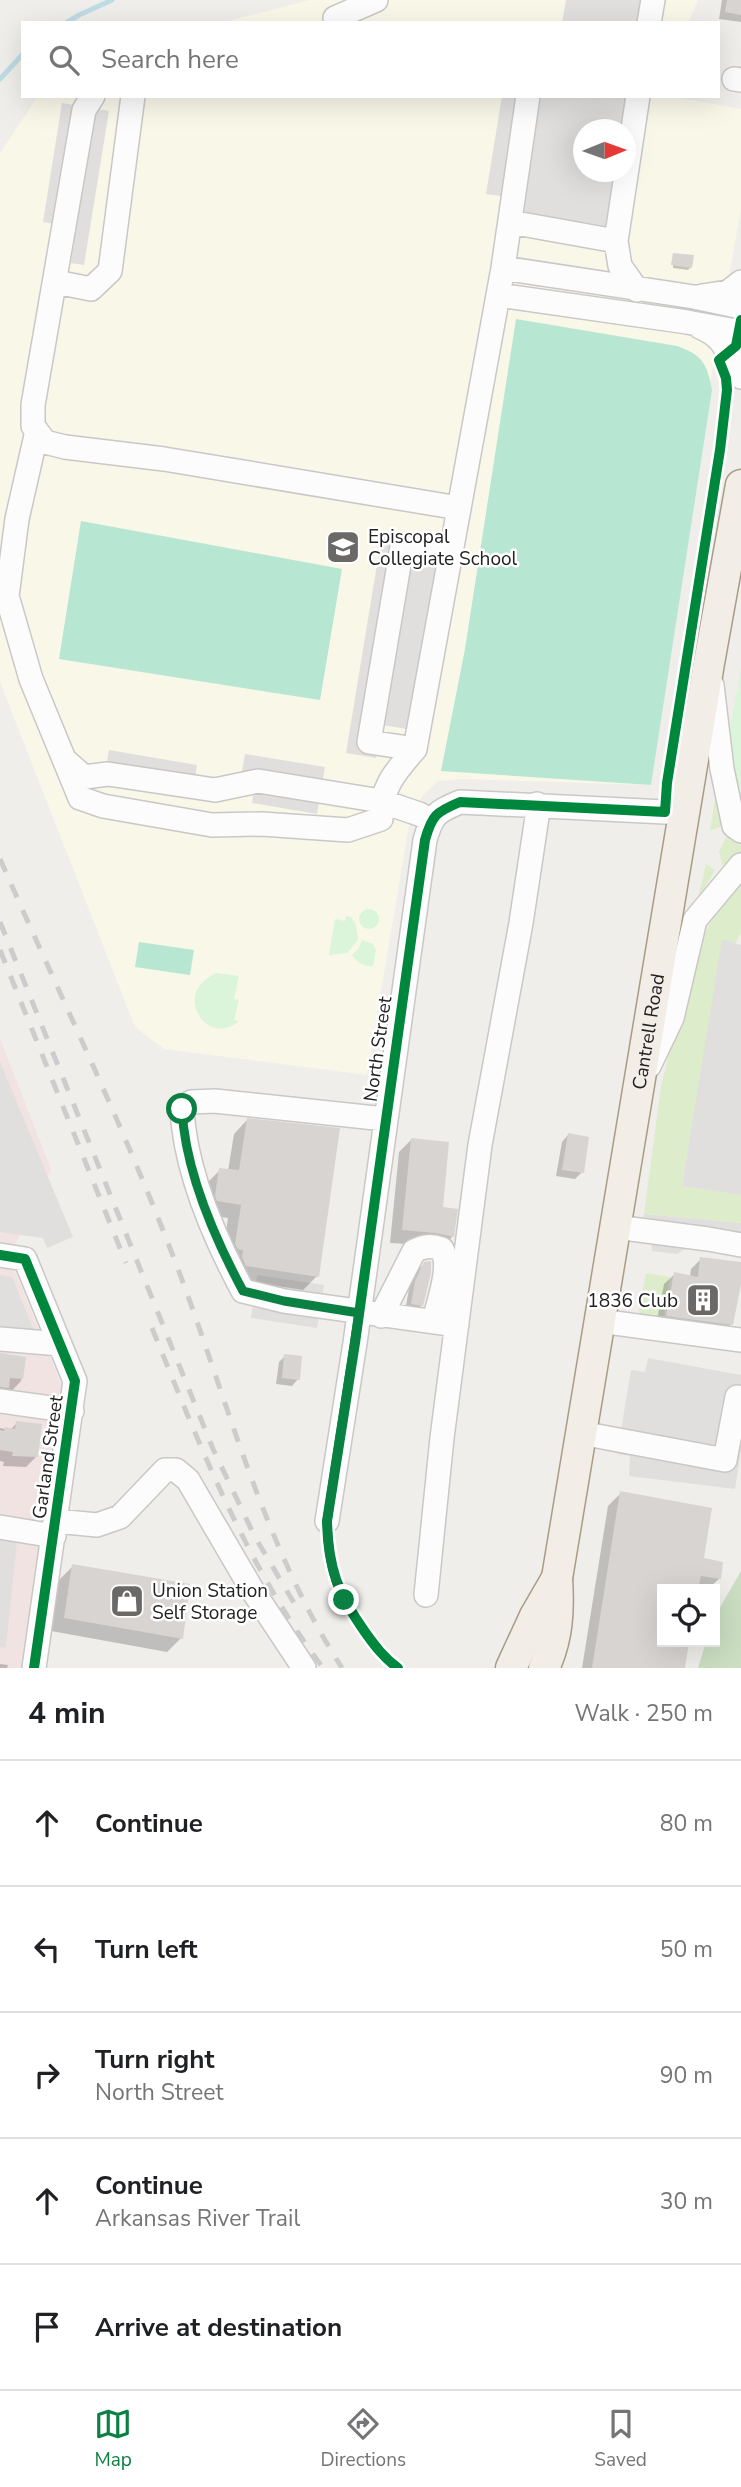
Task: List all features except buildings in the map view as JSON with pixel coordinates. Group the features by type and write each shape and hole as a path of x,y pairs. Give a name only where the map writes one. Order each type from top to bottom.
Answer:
{"main road":[{"name":"Cantrell Road","path":"557,1578 741,485"},
{"path":"511,1668 535,1616 557,1578"},
{"path":"544,1668 555,1641 558,1619 557,1578"}],"street":[{"path":"332,21 376,0"},
{"path":"649,21 653,0"},
{"path":"92,98 84,110 33,405 33,426 46,442 459,508"},
{"path":"56,282 91,289 110,271 133,98"},
{"path":"37,431 17,519 7,596 31,679 80,798 103,806 212,825 262,824 348,830 381,819 381,801 393,775 415,749 503,268 528,98"},
{"path":"637,290 620,266 615,241 638,98"},
{"path":"510,222 615,241"},
{"path":"503,268 694,297 741,307"},
{"path":"694,297 728,292 741,282"},
{"path":"498,295 741,332"},
{"path":"687,322 694,297"},
{"path":"687,322 715,333 727,349 741,377"},
{"path":"415,749 369,742 402,547 451,555"},
{"path":"709,663 722,769 734,826 741,831"},
{"path":"65,760 84,777 108,774 215,790 258,781 381,801 431,820 439,811 460,802 685,813"},
{"path":"426,1595 442,1438 480,1145 521,923 537,804"},
{"name":"North Street","path":"327,1521 370,1314 385,1119 425,841 431,820"},
{"path":"638,1088 671,1018 695,920 741,865"},
{"path":"385,1119 215,1101 191,1102 182,1109 183,1132 190,1166 226,1259 243,1291 284,1301 457,1325"},
{"path":"616,1227 741,1245"},
{"path":"370,1314 414,1251 433,1246 442,1249 446,1256 434,1322"},
{"name":"Garland Street","path":"0,1255 25,1259 75,1381 34,1668"},
{"path":"600,1321 741,1340"},
{"path":"0,1339 60,1345"},
{"path":"581,1433 725,1460 737,1397 741,1398"},
{"path":"0,1401 72,1411"},
{"path":"0,1527 55,1528 97,1525 120,1517 165,1470 176,1470 188,1480 251,1588 304,1668"}],"shaded area":[{"path":"309,0 698,0 689,21 229,21"},
{"path":"566,0 643,0 640,21 562,21"},
{"path":"502,98 517,98 501,196 486,194"},
{"path":"534,98 626,98 623,119 573,119 573,182 614,182 607,226 516,212"},
{"name":"Episcopal Collegiate School","path":"680,98 741,109 741,209 705,411 651,785 462,779 438,781 424,794 411,813 367,1075 164,1049 135,1027 0,682 0,153 36,99"},
{"path":"62,103 109,111 84,265 71,263 76,228 43,222"},
{"path":"382,534 412,540 441,563 413,730 382,725 376,758 346,753"},
{"path":"109,750 197,765 192,798 103,784"},
{"path":"245,754 325,767 317,814 252,803 254,789 241,777"},
{"path":"722,939 741,945 741,1195 682,1186"},
{"path":"0,1039 51,1169 9,1257 72,1411 33,1668 0,1668"},
{"path":"0,1062 73,1237 47,1248 43,1238 0,1232"},
{"path":"644,1214 741,1223 741,1252 692,1245 677,1254 652,1251 651,1240 640,1239"},
{"path":"0,1275 12,1277 35,1333 0,1329"},
{"path":"257,1275 324,1285 317,1328 251,1318"},
{"path":"648,1358 741,1375 741,1451 735,1489 629,1476 630,1456 617,1454 631,1370 645,1372"},
{"path":"0,1539 17,1541 6,1648 0,1647"}],"green space":[{"path":"516,319 677,346 698,357 708,373 712,390 651,785 441,771 465,649"},
{"path":"81,521 342,569 320,700 59,659"},
{"path":"741,669 741,823 727,745"},
{"path":"716,795 728,823 710,831 715,798"},
{"path":"730,830 741,838 741,859 722,865 719,851"},
{"path":"706,864 715,870 698,899"},
{"path":"741,866 741,933 735,944 723,940 682,1186 741,1195 741,1223 644,1214 661,1086 693,958 709,925 711,910"},
{"path":"365,909 373,909 379,919 373,929 365,929 359,923 359,915"},
{"path":"346,916 351,917 356,924 358,940 347,953 329,955 335,919 345,921"},
{"path":"362,940 373,944 376,950 373,966 361,964 352,955"},
{"path":"139,942 194,950 190,975 135,967"},
{"path":"216,973 239,976 234,999 239,1000 234,1020 239,1021 227,1028 216,1028 206,1023 195,1005 196,993 203,982"},
{"path":"646,1273 670,1277 663,1320 638,1316"},
{"path":"741,1571 741,1668 698,1668 704,1647 720,1647 720,1607"}],"waterway":[{"path":"69,21 112,0"},
{"path":"0,79 21,56"}],"railway":[{"path":"0,859 117,1119 161,1224 270,1526 291,1575 342,1668"},
{"path":"0,922 213,1449 255,1537 294,1603"},
{"path":"0,950 126,1263"},
{"path":"152,1328 207,1460 248,1546 296,1629 323,1668"}],"cycle path":[{"path":"398,1668 372,1642 341,1593 332,1567 327,1521 355,1343 425,840 436,815 460,802 665,812 667,783 720,450 727,390 726,378 719,360 736,346 741,320"},
{"path":"0,1255 25,1259 75,1381 34,1668"}],"place":[{"name":"Episcopal Collegiate School","path":"343,547"},
{"name":"1836 Club","path":"703,1300"},
{"name":"Union Station Self Storage","path":"127,1601"}],"route":[{"path":"182,1109 183,1132 190,1166 226,1259 243,1291 284,1301 359,1313 327,1521 332,1570 344,1600"}]}
